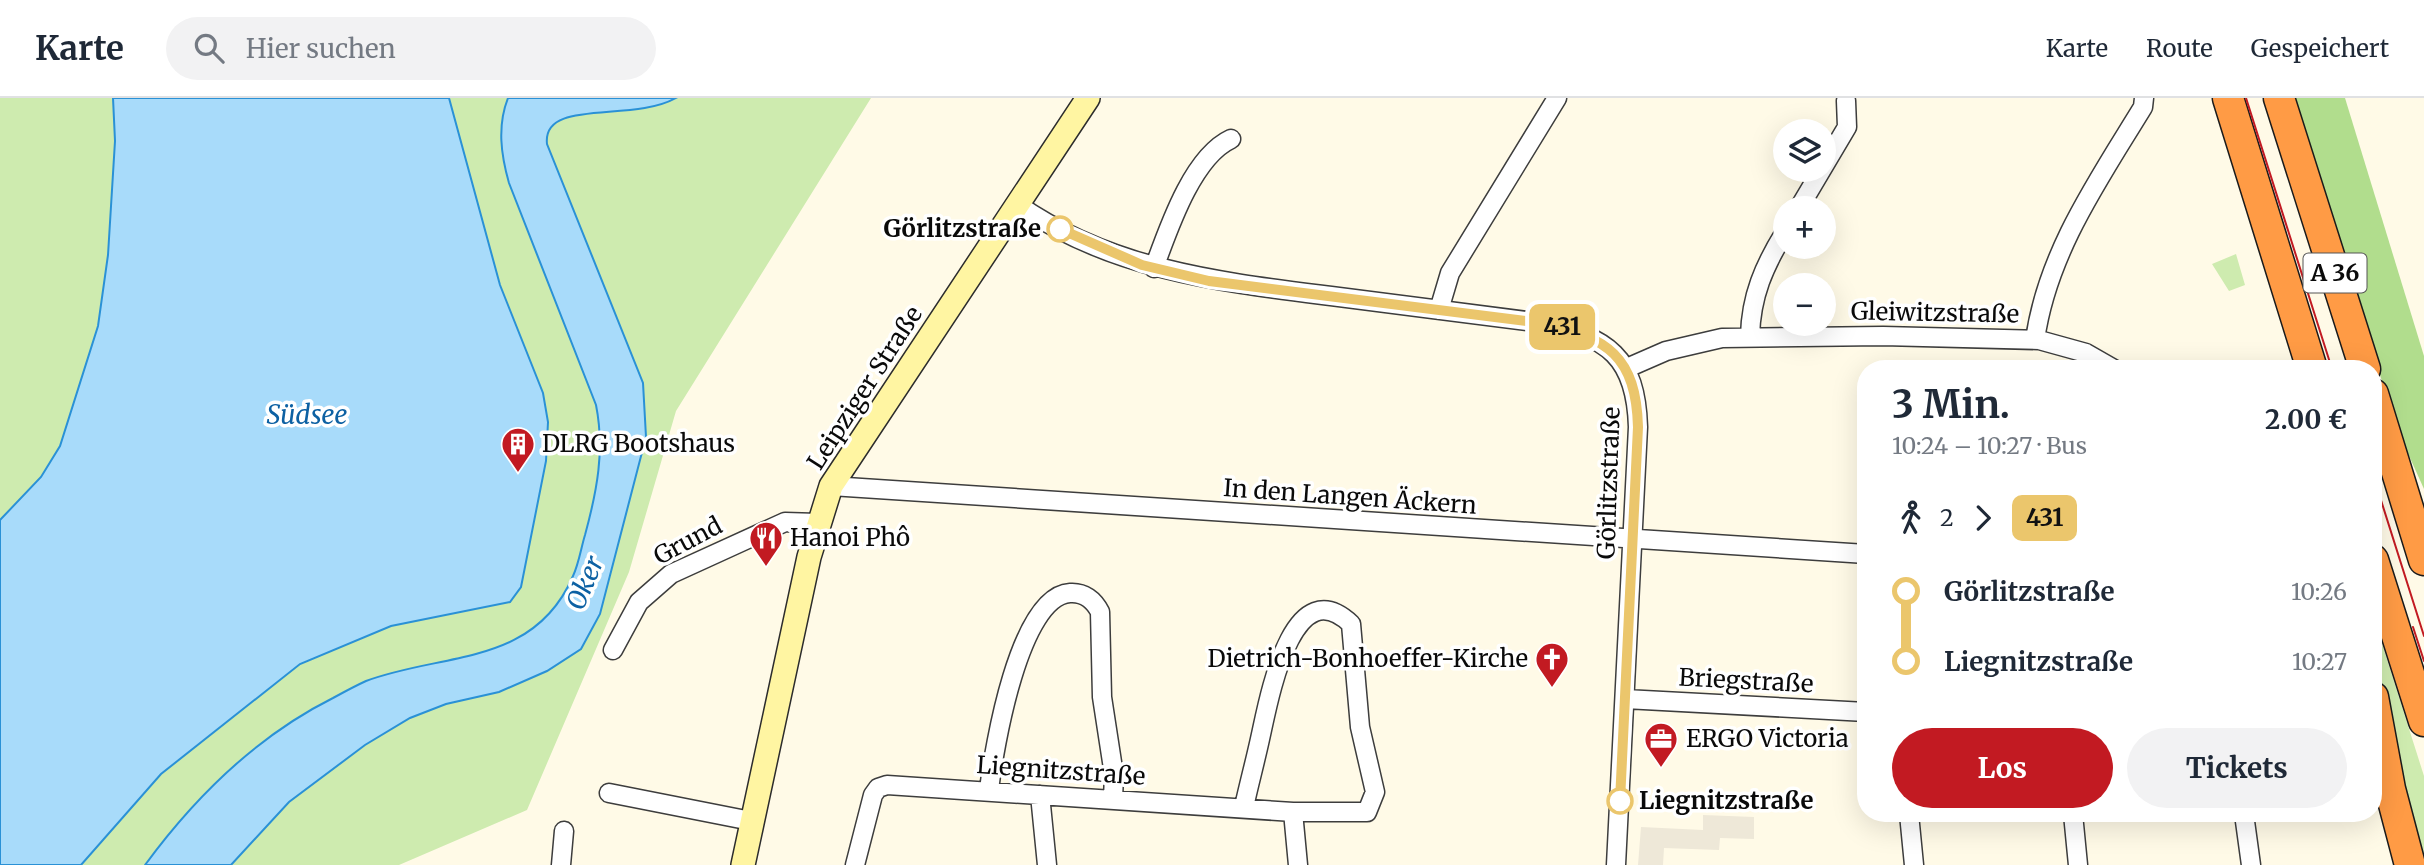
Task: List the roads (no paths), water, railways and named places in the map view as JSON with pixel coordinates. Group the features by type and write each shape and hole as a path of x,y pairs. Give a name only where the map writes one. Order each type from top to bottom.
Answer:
{"highway":[{"name":"A 36","path":"2228,98 2309,360"},
{"name":"A 36","path":"2279,98 2362,360"},
{"path":"2382,417 2424,520"},
{"path":"2382,422 2424,561"},
{"path":"2382,588 2424,721"},
{"path":"2382,746 2390,789 2410,865"}],"street":[{"name":"Leipziger Straße","path":"743,865 818,523 831,486 1088,98"},
{"path":"1439,310 1450,273 1557,98"},
{"path":"2035,340 2045,292 2073,223 2143,107 2144,98"},
{"path":"1807,196 1847,127 1846,102"},
{"path":"1154,268 1189,188 1219,145 1231,139"},
{"name":"Görlitzstraße","path":"1017,204 1076,238 1154,268 1209,281 1542,323 1581,333 1602,343 1618,355 1627,368 1638,405 1616,865"},
{"path":"1750,336 1751,308 1755,293 1773,252"},
{"name":"Gleiwitzstraße","path":"1627,368 1658,354 1697,342 1750,336 2035,340 2058,343 2098,360"},
{"name":"In den Langen Äckern","path":"831,486 1857,553"},
{"name":"Grund","path":"613,650 639,601 671,574 785,522 818,523"},
{"path":"989,790 1001,716 1034,622 1048,601 1061,594 1075,593 1095,602 1100,612 1102,697 1114,775 1113,799"},
{"name":"Liegnitzstraße","path":"855,865 873,795 878,788 887,785 1293,812 1367,812 1375,792 1360,727 1350,624 1339,614 1326,609 1313,612 1285,646 1265,712 1244,807"},
{"name":"Briegstraße","path":"1625,699 1857,712"},
{"path":"609,793 751,821"},
{"path":"1040,795 1047,865"},
{"path":"1293,812 1298,865"},
{"path":"1910,822 1914,865"},
{"path":"2074,822 2078,865"},
{"path":"2245,822 2251,865"},
{"path":"561,865 564,831"}],"water":[{"name":"Südsee","path":"113,98 449,98 500,285 543,393 548,422 546,461 521,587 510,602 391,626 300,664 161,774 81,865 0,865 0,520 41,477 60,446 98,326 108,255 115,141"},
{"name":"Oker","path":"508,98 676,98 637,109 574,116 559,121 549,130 547,144 643,383 646,437 600,614 581,649 547,671 499,692 446,704 410,718 365,745 289,802 231,865 145,865 206,792 229,770 305,713 366,681 484,652 511,642 535,627 556,605 573,576 596,486 600,454 599,422 596,405 509,183 501,140 502,119"}],"tram line":[{"path":"2246,98 2329,360"},
{"path":"2382,503 2424,636"},
{"path":"2413,627 2424,661"}],"place":[{"name":"Görlitzstraße","path":"1060,229"},
{"name":"DLRG Bootshaus","path":"518,474"},
{"name":"Hanoi Phô","path":"766,568"},
{"name":"Dietrich-Bonhoeffer-Kirche","path":"1552,689"},
{"name":"ERGO Victoria","path":"1661,769"},
{"name":"Liegnitzstraße","path":"1620,801"}]}
